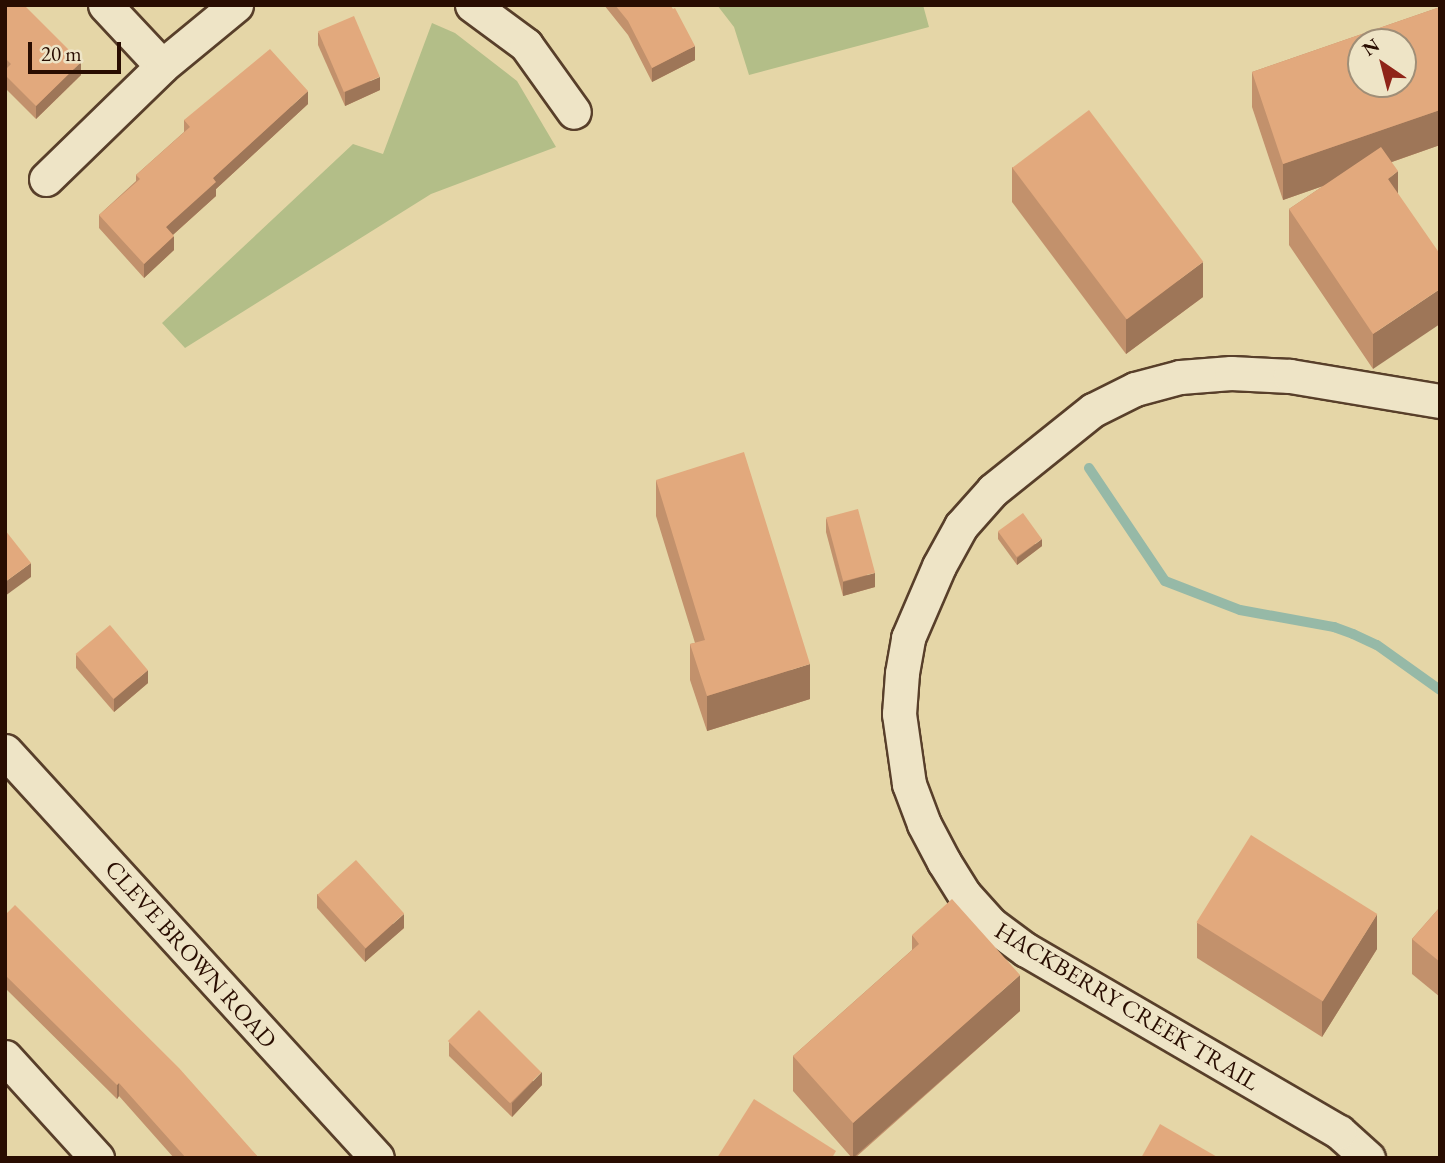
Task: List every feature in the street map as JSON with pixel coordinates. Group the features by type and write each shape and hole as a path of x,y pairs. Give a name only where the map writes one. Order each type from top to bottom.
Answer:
{"street":[{"path":"105,5 162,66"},
{"path":"46,179 162,66 236,5"},
{"path":"472,5 526,45 574,112"},
{"name":"HACKBERRY CREEK TRAIL","path":"1368,1158 1339,1132 1026,950 991,924 964,894 944,862 924,824 909,784 899,714 902,673 908,638 939,566 961,526 993,489 1093,410 1135,389 1180,377 1231,373 1290,376 1440,401"},
{"name":"CLEVE BROWN ROAD","path":"5,751 377,1158"},
{"path":"5,1057 97,1158"}],"green space":[{"path":"717,5 923,5 929,27 749,75 734,27"},
{"path":"432,23 455,33 517,81 556,147 431,194 185,348 162,323 353,144 383,154"}],"building":[{"path":"5,5 24,5 81,62 36,106 5,75 5,70 11,64 5,58"},
{"path":"615,5 670,5 675,8 695,46 652,68 628,21"},
{"path":"1440,7 1440,110 1283,164 1252,72 1347,39 1347,98 1417,98 1417,28 1379,28"},
{"path":"354,16 380,77 344,92 318,31"},
{"path":"270,49 308,91 213,178 216,182 166,227 174,236 144,264 99,215 140,179 136,175 190,127 184,120"},
{"path":"1089,110 1203,262 1127,320 1012,168"},
{"path":"1381,147 1398,171 1388,179 1440,254 1440,289 1373,334 1289,209"},
{"path":"744,452 810,664 707,696 690,644 705,640 656,480"},
{"path":"858,509 875,573 843,581 826,518"},
{"path":"1023,513 1042,539 1017,557 998,531"},
{"path":"5,530 31,563 5,582"},
{"path":"110,625 148,670 113,699 76,654"},
{"path":"1251,835 1377,914 1323,1001 1196,922"},
{"path":"356,860 404,914 366,948 317,895"},
{"path":"952,899 1020,975 853,1123 793,1056 919,944 912,935"},
{"path":"15,905 179,1068 259,1158 186,1158 119,1083 117,1085 5,975 5,915"},
{"path":"1440,907 1440,962 1412,939"},
{"path":"479,1010 541,1072 510,1103 448,1041"},
{"path":"754,1099 836,1151 832,1158 717,1158"},
{"path":"1160,1124 1219,1158 1141,1158"}],"waterway":[{"path":"1089,468 1165,581 1240,610 1334,627 1353,634 1377,645 1440,690"}]}
